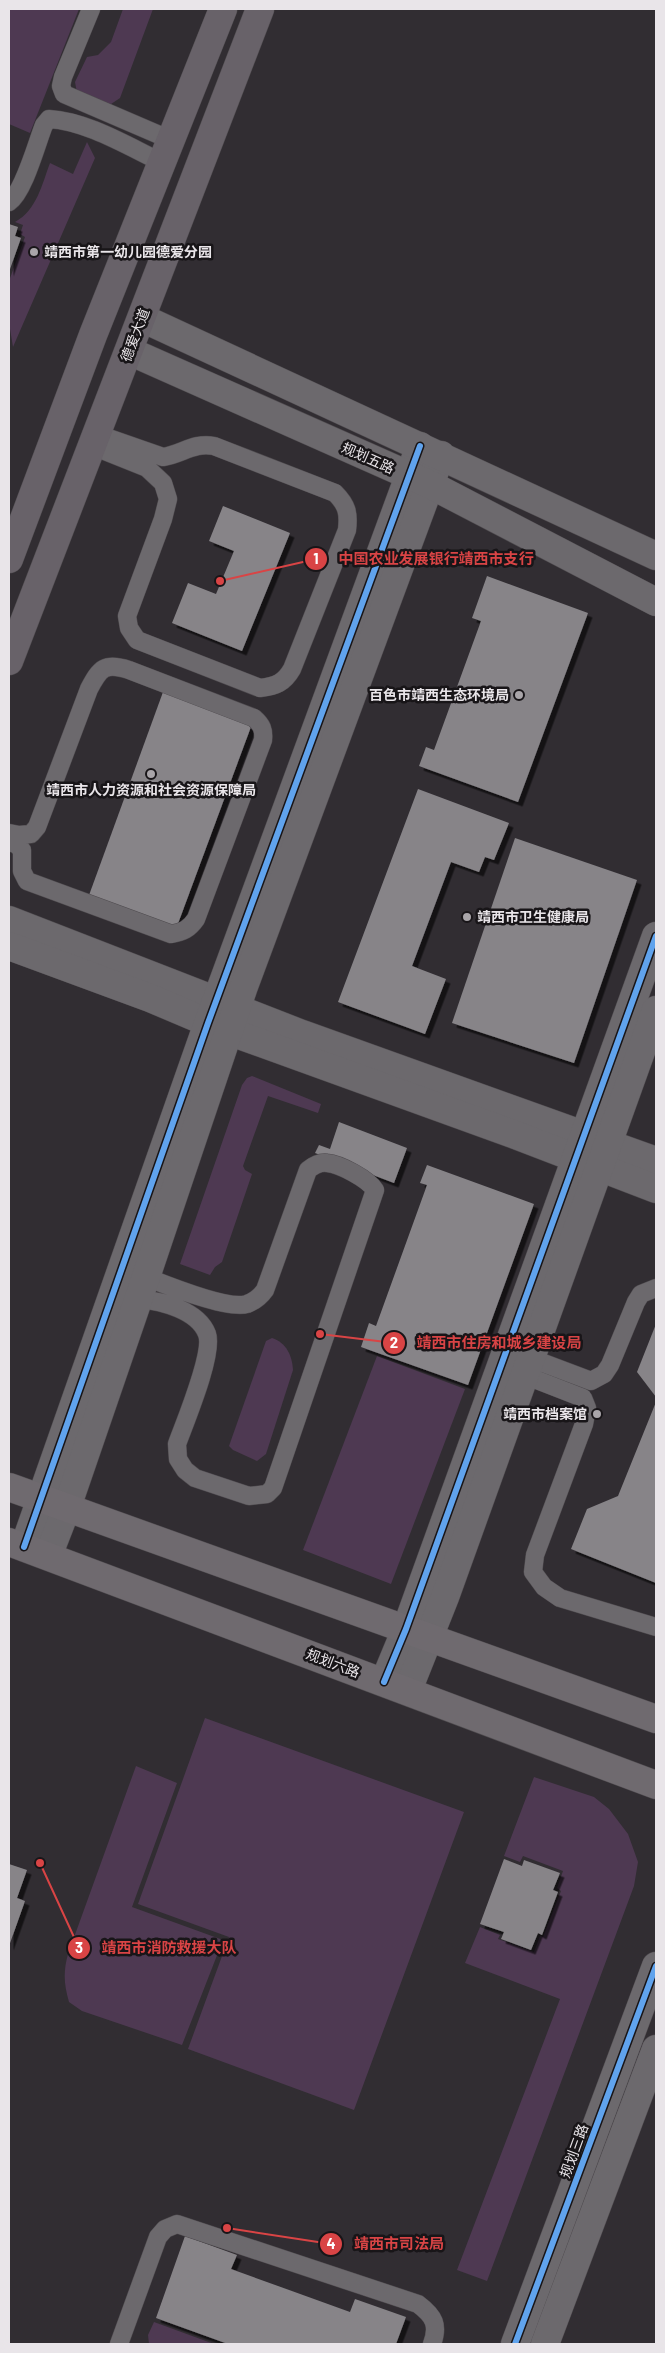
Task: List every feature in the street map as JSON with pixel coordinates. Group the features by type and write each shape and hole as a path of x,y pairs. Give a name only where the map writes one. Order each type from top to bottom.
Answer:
{"main road":[{"path":"9,559 94,335 223,9"},
{"name":"德爱大道","path":"9,661 260,9"},
{"path":"9,1487 656,1718"},
{"name":"规划六路","path":"27,1548 656,1784"}],"street":[{"path":"142,318 431,450 656,556"},
{"name":"规划五路","path":"129,351 419,480 656,602"},
{"path":"55,1502 222,1016 431,450"},
{"path":"9,920 222,1016 495,1128 591,1151 656,1161"},
{"path":"396,1686 527,1366 656,936"},
{"path":"9,946 150,998 222,1016"},
{"path":"418,1633 591,1151 656,1010"},
{"path":"27,1548 55,1502 142,1288 222,1016"},
{"path":"591,1151 656,1189"},
{"name":"规划三路","path":"515,2344 656,1966"},
{"path":"545,2344 656,2049"}],"lane":[{"path":"91,9 63,77 61,86 64,94 167,152"},
{"path":"9,202 20,188 44,124 49,119 76,124 119,141 167,152"},
{"path":"95,440 163,457 174,456 194,445 214,446 335,494 345,503 348,516 347,530 292,669 286,679 275,686 260,688 137,640 129,628 127,616 163,518 168,499 163,483 147,468 95,440"},
{"path":"9,833 31,834 37,827 89,689 103,668 116,666 129,670 254,718 260,724 263,740 196,919 190,928 182,933 171,934 27,881 22,871 22,850 16,844 9,842"},
{"path":"326,1163 363,1178 375,1190 289,1445 273,1488 266,1494 249,1496 195,1478 184,1470 178,1459 177,1444 207,1356 208,1335 198,1320 181,1310 156,1301 142,1288 233,1305 246,1304 258,1298 265,1290 308,1170 315,1164 326,1163"},
{"path":"527,1366 591,1381 604,1374 610,1365 636,1302 641,1294 656,1288"},
{"path":"527,1366 583,1398 587,1408 584,1424 535,1555 533,1572 544,1587 560,1598 656,1627"},
{"path":"119,2344 158,2237 165,2229 178,2224 418,2304 430,2313 436,2323 432,2344"}],"shaded area":[{"path":"9,9 79,9 30,133 9,124"},
{"path":"123,9 153,9 120,98 111,104 77,93 75,82 87,57 98,55 111,42"},
{"path":"87,142 95,158 13,347 9,323 9,281 25,237 20,234 23,225 15,222 29,211 34,204 50,163 73,174"},
{"path":"252,1076 321,1104 318,1113 268,1096 243,1166 245,1170 252,1174 222,1262 215,1267 210,1275 180,1264 242,1085 247,1078"},
{"path":"272,1338 281,1343 288,1351 293,1370 266,1454 257,1461 233,1450 229,1446 266,1341"},
{"path":"377,1356 465,1389 391,1584 303,1550"},
{"path":"205,1718 464,1812 354,2110 188,2049 229,1937 138,1904"},
{"path":"136,1766 177,1783 132,1907 223,1940 182,2045 82,2011 69,2002 66,1990 65,1973 68,1954"},
{"path":"534,1777 594,1797 609,1809 628,1834 638,1862 634,1886 487,2281 457,2270 560,1999 465,1963 480,1927 500,1935 498,1939 534,1952 540,1936 543,1937 561,1891 557,1888 563,1871 523,1856 520,1862 504,1856"},
{"path":"154,2322 214,2344 149,2344 148,2335"}],"building":[{"path":"9,224 18,227 15,236 21,238 9,272"},
{"path":"223,506 290,533 242,651 172,623 188,583 216,594 234,551 209,541"},
{"path":"487,576 588,613 518,802 419,766 426,747 434,750 481,621 472,618"},
{"path":"163,692 252,724 176,929 88,898"},
{"path":"418,789 509,823 494,860 485,857 479,872 451,862 412,966 446,979 425,1034 338,1002"},
{"path":"515,838 637,880 574,1063 452,1023"},
{"path":"339,1122 407,1148 394,1183 315,1153 319,1145 330,1149"},
{"path":"427,1165 534,1204 468,1385 361,1347 369,1323 376,1326 427,1185 420,1183"},
{"path":"656,1324 656,1397 637,1372"},
{"path":"656,1402 656,1583 571,1549 587,1509 618,1496"},
{"path":"504,1859 522,1866 524,1860 560,1873 553,1890 558,1892 542,1935 538,1933 531,1950 501,1939 504,1932 480,1924"},
{"path":"9,1864 27,1870 17,1898 25,1901 9,1946"},
{"path":"185,2236 237,2255 231,2269 350,2312 355,2299 406,2317 396,2344 228,2344 156,2318"}],"cycle path":[{"path":"24,1547 208,1023 420,446"},
{"path":"384,1682 406,1629 656,936"},
{"path":"515,2344 656,1966"}],"place":[{"name":"靖西市第一幼儿园德爱分园","path":"34,252"},
{"name":"中国农业发展银行靖西市支行","path":"220,581"},
{"name":"百色市靖西生态环境局","path":"519,695"},
{"name":"靖西市人力资源和社会资源保障局","path":"151,774"},
{"name":"靖西市卫生健康局","path":"467,917"},
{"name":"靖西市住房和城乡建设局","path":"320,1334"},
{"name":"靖西市档案馆","path":"597,1414"},
{"name":"靖西市消防救援大队","path":"40,1863"},
{"name":"靖西市司法局","path":"227,2228"}]}
